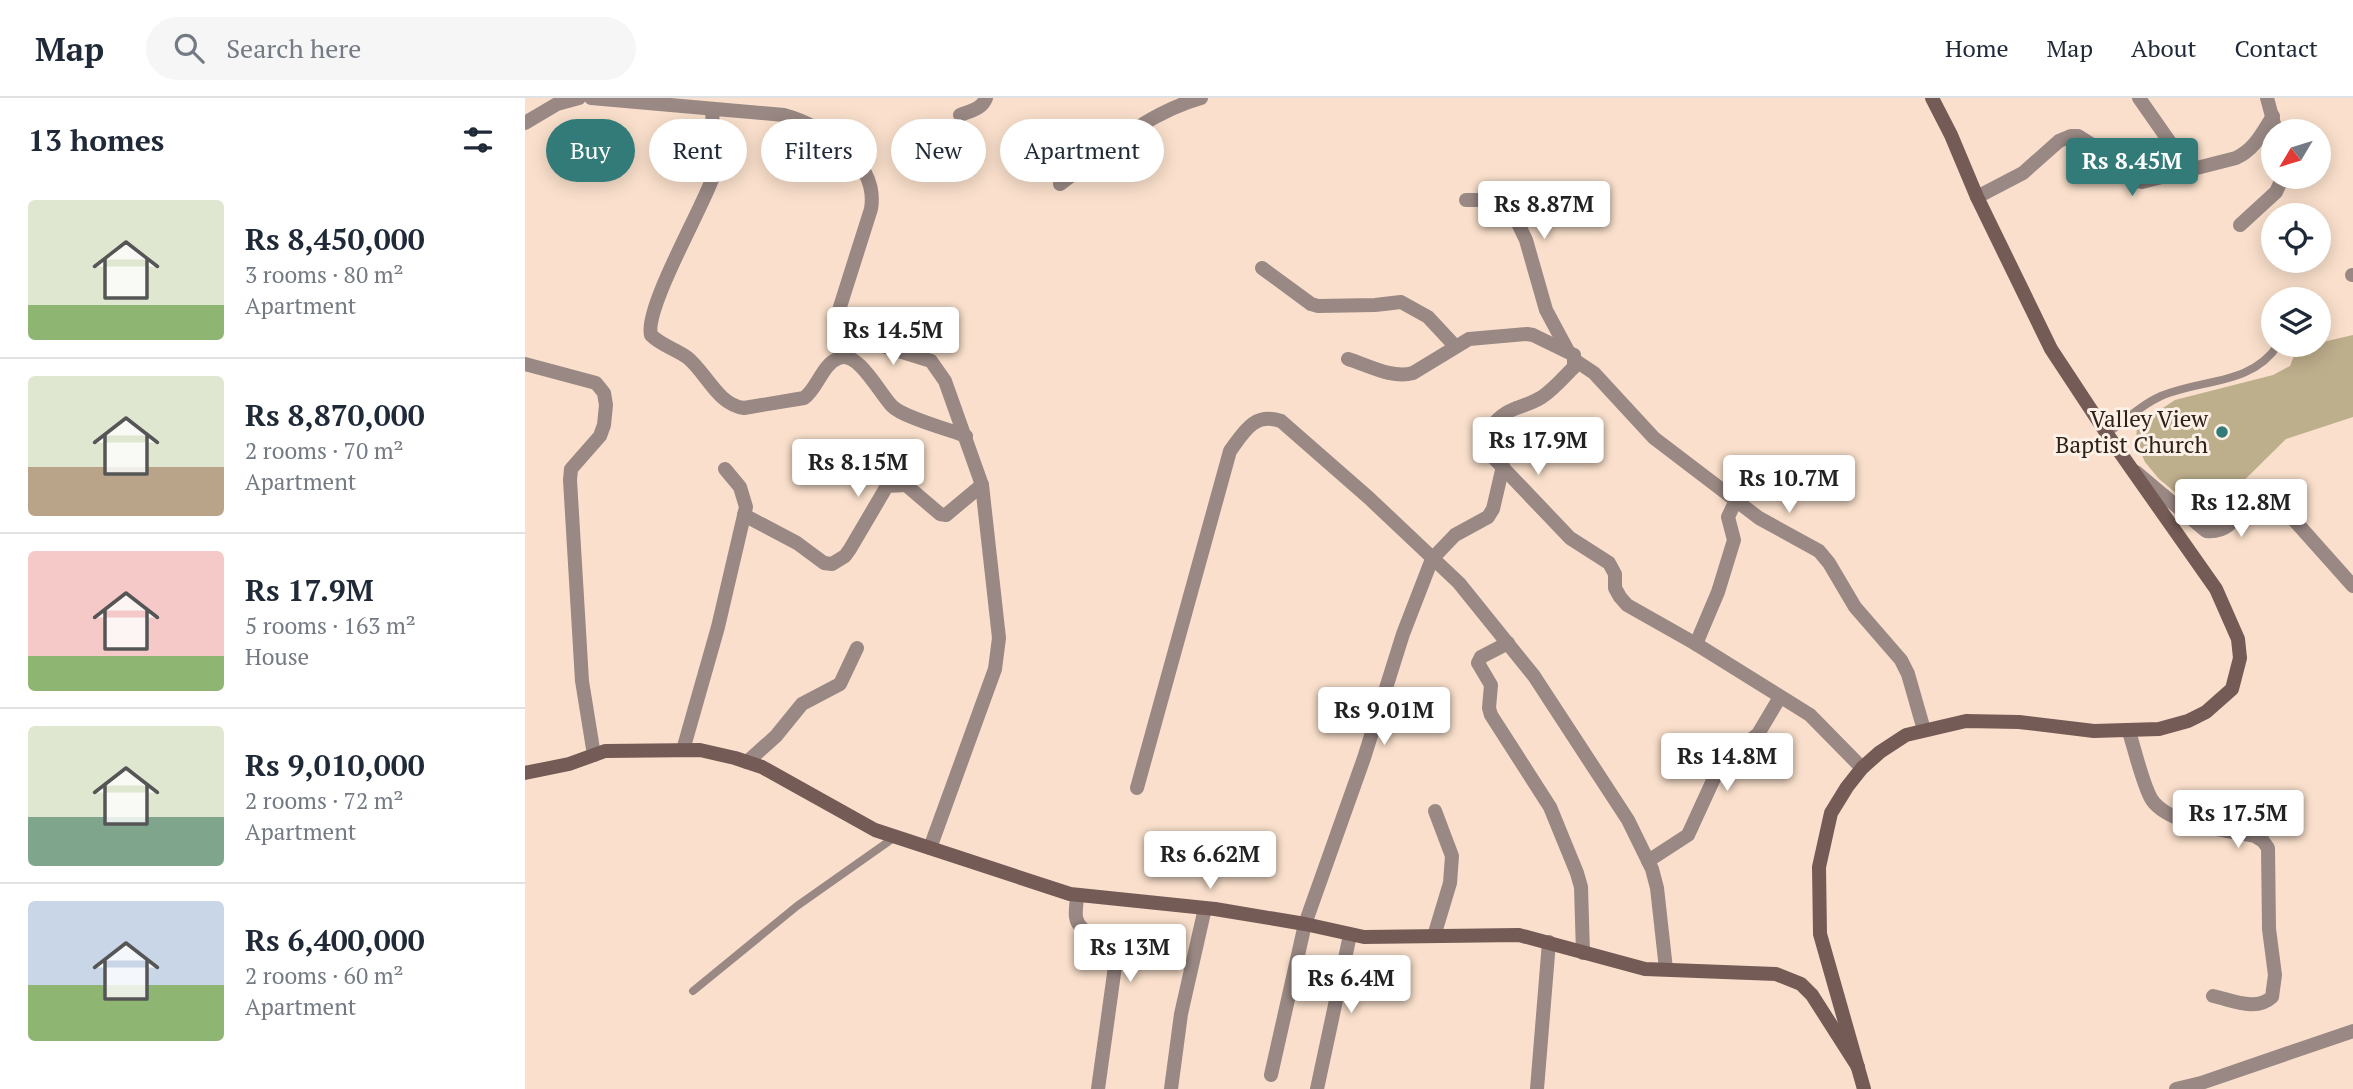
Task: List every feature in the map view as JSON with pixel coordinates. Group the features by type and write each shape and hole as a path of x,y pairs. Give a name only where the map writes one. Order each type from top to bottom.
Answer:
{"street":[{"path":"525,123 557,104 579,98"},
{"path":"591,98 785,115 802,120 848,150 870,182 874,195 839,310 840,325 848,335 931,361 946,381 982,485 999,638 995,669 930,848"},
{"path":"960,115 977,108 986,98"},
{"path":"1060,184 1147,120 1178,104 1201,98"},
{"path":"1864,1089 1820,934 1819,867 1831,813 1846,787 1862,768 1906,735 1966,721 2129,732 2159,730 2206,712 2232,688 2240,658 2238,639 2216,589 2051,349 1932,98"},
{"path":"2139,98 2189,171"},
{"path":"2267,98 2274,119"},
{"path":"712,108 715,167 713,177 671,267 651,322 651,335 689,359 725,400 735,407 744,408 804,398 811,393 832,362 840,357 848,357 862,368 893,408 966,436"},
{"path":"1977,197 2023,173 2059,141 2071,136 2078,136 2097,148 2121,173 2132,180 2142,182 2247,153 2273,116"},
{"path":"2240,225 2277,189"},
{"path":"1466,200 1495,201 1515,216 1526,240 1546,310 1572,356 1574,367 1543,396 1504,412 1486,433 1484,445 1570,538 1609,563 1615,574 1615,588 1627,605 1696,644 1820,723 1862,768"},
{"path":"1262,268 1311,304 1318,306 1401,302 1408,304 1436,323 1455,346"},
{"path":"1348,359 1405,375 1413,373 1455,346 1478,337 1527,334 1572,356 1594,373 1654,439 1766,523 1819,551 1855,607 1901,660 1908,674 1924,730"},
{"path":"525,365 596,383 604,393 606,405 600,436 571,469 570,480 582,681 594,755"},
{"path":"1137,788 1230,451 1247,428 1270,417 1281,421 1370,498 1459,583 1534,676 1617,801 1648,861 1657,888 1666,969"},
{"path":"1271,1076 1305,924 1403,634 1432,559 1455,535 1488,517 1493,509 1503,466"},
{"path":"683,750 718,627 746,507 740,487 725,469"},
{"path":"2133,469 2206,531 2226,529 2256,491 2295,521 2353,586"},
{"path":"744,514 797,543 824,563 832,564 845,556 887,486 906,485 940,514 946,515 982,485"},
{"path":"1696,644 1719,592 1734,540 1728,517 1736,500"},
{"path":"1508,643 1481,657 1478,663 1491,685 1491,715 1550,807 1577,873 1581,887 1583,953"},
{"path":"747,762 776,736 802,704 840,684 857,648"},
{"path":"1648,861 1688,835 1721,763 1758,734 1780,697"},
{"path":"2129,732 2149,793 2160,808 2182,820 2255,836 2268,848 2269,929 2275,989 2272,997 2260,1005 2213,996"},
{"path":"525,773 569,764 614,750 700,750 762,767 875,830 1055,891 1205,908 1305,924 1364,937 1519,935 1645,969 1776,974 1801,984 1812,995 1858,1067"},
{"path":"1434,936 1450,883 1452,856 1435,811"},
{"path":"1077,895 1076,918 1079,925 1110,945 1115,951 1116,960 1098,1089"},
{"path":"1171,1089 1181,1014 1205,908"},
{"path":"1317,1089 1350,934"},
{"path":"1537,1089 1549,942"},
{"path":"2176,1089 2353,1031"}],"lane":[{"path":"2107,434 2142,407 2162,396 2242,374 2258,367 2271,357"},
{"path":"693,991 797,906 895,837"}],"building":[{"name":"Valley View Baptist Church","path":"2353,335 2353,417 2286,439 2206,518 2159,479 2145,462 2136,442 2137,425 2175,400 2273,375 2290,366 2294,357 2331,357 2331,340"}],"place":[{"name":"Valley View Baptist Church","path":"2222,432"}]}
